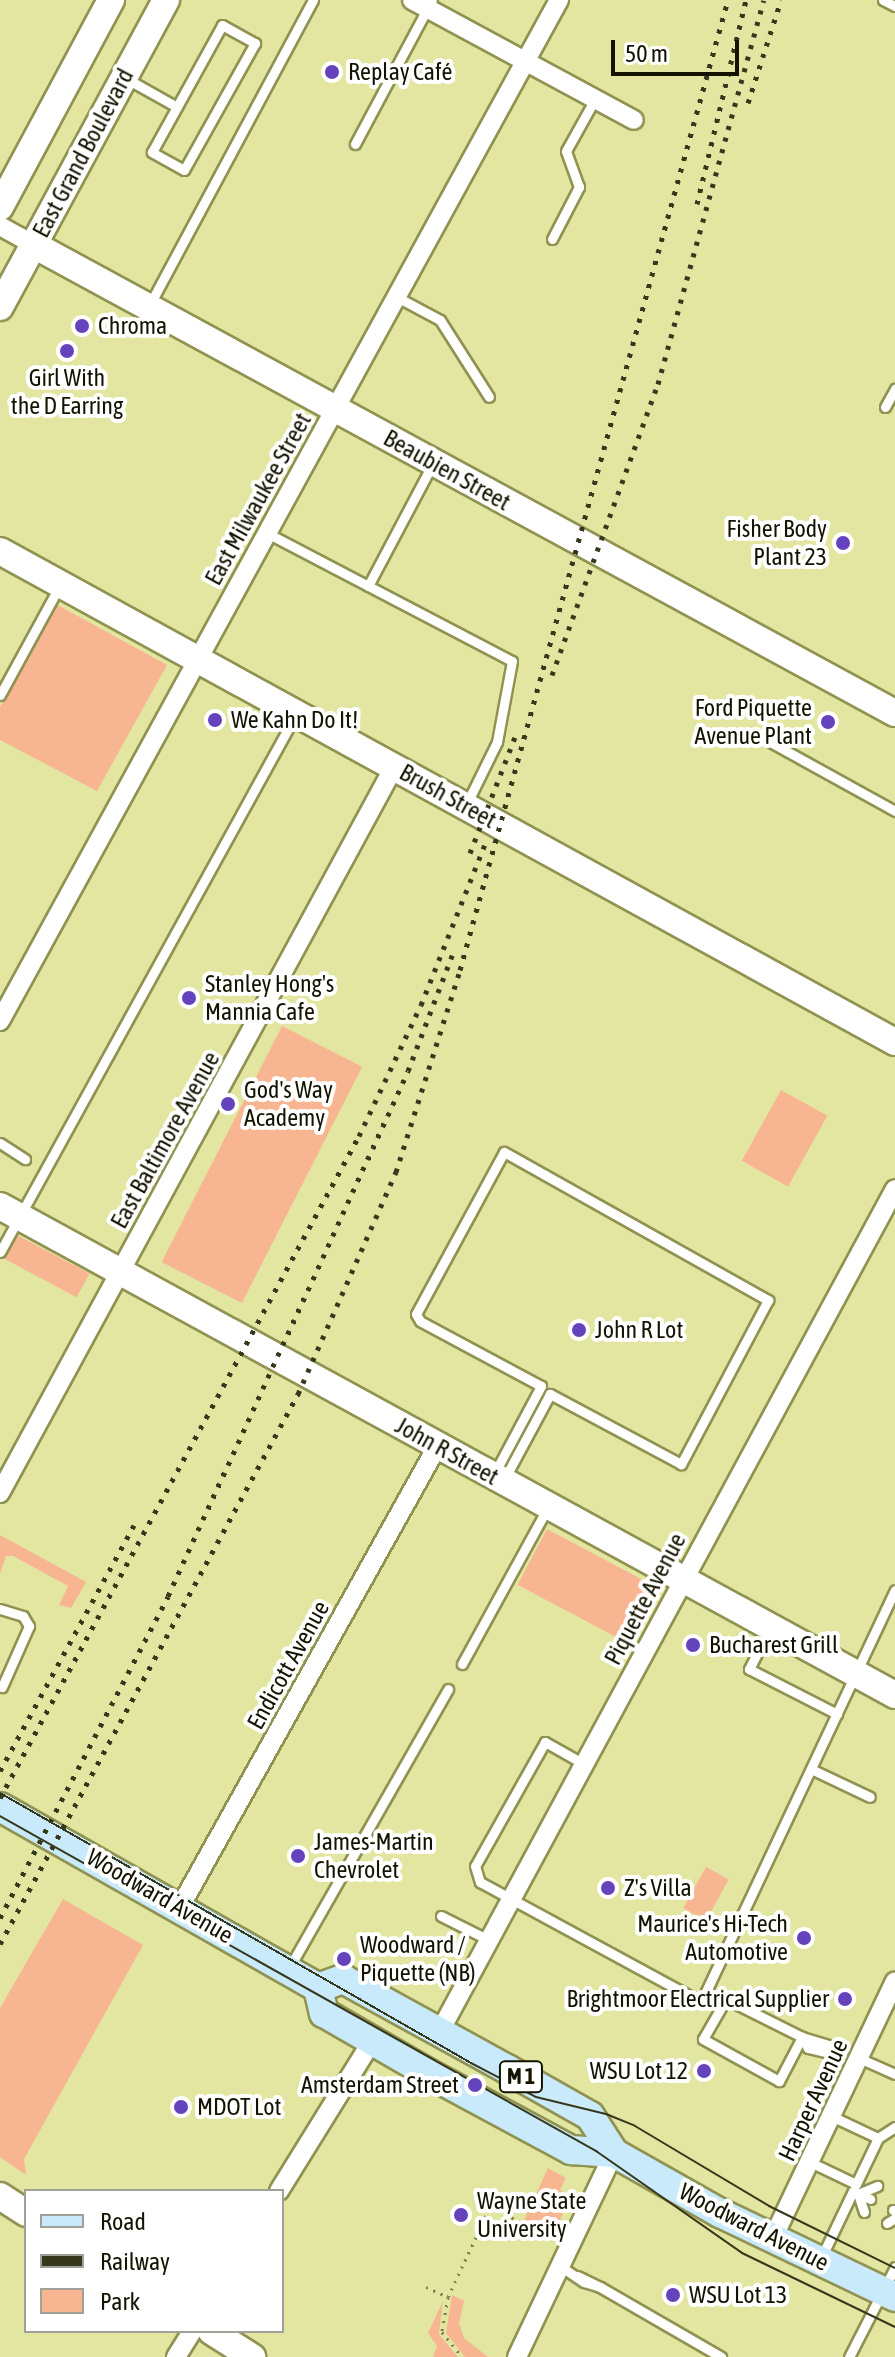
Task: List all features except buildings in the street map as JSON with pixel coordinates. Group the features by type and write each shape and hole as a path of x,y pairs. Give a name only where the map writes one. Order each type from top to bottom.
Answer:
{"main road":[{"name":"Woodward Avenue","path":"0,1807 318,1988 324,2013 571,2150 614,2153 820,2261 891,2285"},
{"name":"Woodward Avenue","path":"318,1988 343,1979 590,2116 614,2153"}],"street":[{"name":"East Grand Boulevard","path":"0,207 111,0"},
{"name":"East Grand Boulevard","path":"0,307 166,0"},
{"name":"East Milwaukee Street","path":"0,1021 559,0"},
{"path":"424,3 634,120"},
{"name":"Beaubien Street","path":"0,226 895,713"},
{"name":"Brush Street","path":"0,551 895,1042"},
{"name":"East Baltimore Avenue","path":"0,1493 394,767"},
{"name":"Piquette Avenue","path":"439,2033 895,1189"},
{"name":"John R Street","path":"10,1212 895,1695"},
{"name":"Endicott Avenue","path":"180,1907 438,1445"},
{"name":"Harper Avenue","path":"773,2238 895,1981"},
{"path":"280,2189 372,2041"},
{"path":"517,2357 568,2271 614,2153"},
{"path":"0,2196 24,2212"},
{"path":"176,2357 191,2333"},
{"path":"214,2333 252,2357"}],"lane":[{"path":"148,307 313,0"},
{"path":"883,0 895,6"},
{"path":"355,144 424,3"},
{"path":"222,25 255,43 184,170 152,152 177,107 222,25"},
{"path":"124,77 177,107"},
{"path":"552,239 579,187 566,151 595,99"},
{"path":"395,296 440,320 489,397"},
{"path":"885,407 895,389"},
{"path":"368,586 433,462"},
{"path":"267,533 512,661 497,742 466,806"},
{"path":"0,695 61,584"},
{"path":"0,1252 10,1212 296,713"},
{"path":"772,743 895,811"},
{"path":"0,1143 25,1159"},
{"path":"504,1152 768,1300 681,1464 550,1394 498,1478 541,1386 420,1321 416,1314 504,1152"},
{"path":"462,1664 549,1506"},
{"path":"584,1764 545,1742 475,1866 480,1882 701,2002 894,1597"},
{"path":"0,1609 23,1616 29,1626 2,1687"},
{"path":"771,1627 749,1669 837,1714"},
{"path":"288,1971 448,1689"},
{"path":"811,1769 870,1797"},
{"path":"441,1916 489,1940"},
{"path":"802,2037 779,2081 703,2039 726,1999 802,2037 808,2048 895,2074"},
{"path":"831,2116 878,2138"},
{"path":"820,2261 878,2138 895,2127"},
{"path":"810,2162 870,2199"},
{"path":"856,2189 877,2186"},
{"path":"856,2189 864,2212"},
{"path":"568,2271 721,2357"},
{"path":"849,2357 891,2285"}],"path":[{"path":"462,2357 442,2332 448,2297 490,2207 554,2238"},
{"path":"426,2287 448,2297"}],"green space":[{"path":"56,604 167,665 97,791 0,740 0,707"},
{"path":"282,1026 362,1067 242,1303 162,1262"},
{"path":"781,1090 827,1116 788,1187 742,1161"},
{"path":"17,1235 89,1273 77,1297 4,1259"},
{"path":"547,1529 649,1583 619,1639 517,1585"},
{"path":"0,1535 86,1582 71,1608 59,1605 68,1586 13,1556 6,1556 0,1574"},
{"path":"706,1867 729,1880 706,1921 683,1908"},
{"path":"63,1899 143,1945 24,2159 26,2175 0,2157 0,2008"},
{"path":"548,2168 566,2178 560,2190 571,2197 553,2235 524,2220"},
{"path":"452,2295 464,2301 459,2323 464,2338 488,2357 465,2357 446,2333"},
{"path":"443,2301 439,2334 458,2357 433,2357 437,2346 428,2333"}],"tram line":[{"path":"0,1793 471,2063 536,2097 606,2114 635,2126 769,2206 895,2268"},
{"path":"0,1816 596,2151 742,2253 895,2327"}],"railway":[{"path":"0,1944 298,1394 396,1172 460,970 728,0"},
{"path":"697,204 746,0"},
{"path":"552,675 658,384 764,0"},
{"path":"748,103 781,0"},
{"path":"470,853 515,737"},
{"path":"0,1798 359,1136 421,1005 486,842"},
{"path":"0,1918 168,1596 408,1071 455,948"},
{"path":"0,1771 134,1525"}],"place":[{"name":"Replay Café","path":"332,72"},
{"name":"Chroma","path":"82,326"},
{"name":"Girl With the D Earring","path":"67,351"},
{"name":"Fisher Body Plant 23","path":"843,543"},
{"name":"We Kahn Do It!","path":"215,720"},
{"name":"Ford Piquette Avenue Plant","path":"828,722"},
{"name":"Stanley Hong's Mannia Cafe","path":"189,998"},
{"name":"God's Way Academy","path":"228,1104"},
{"name":"John R Lot","path":"579,1330"},
{"name":"Bucharest Grill","path":"693,1645"},
{"name":"James-Martin Chevrolet","path":"298,1856"},
{"name":"Z's Villa","path":"608,1888"},
{"name":"Maurice's Hi-Tech Automotive","path":"804,1938"},
{"name":"Woodward / Piquette (NB)","path":"344,1959"},
{"name":"Brightmoor Electrical Supplier","path":"845,1999"},
{"name":"WSU Lot 12","path":"704,2071"},
{"name":"Amsterdam Street","path":"475,2085"},
{"name":"MDOT Lot","path":"181,2107"},
{"name":"Wayne State University","path":"461,2215"},
{"name":"WSU Lot 13","path":"673,2295"}]}
